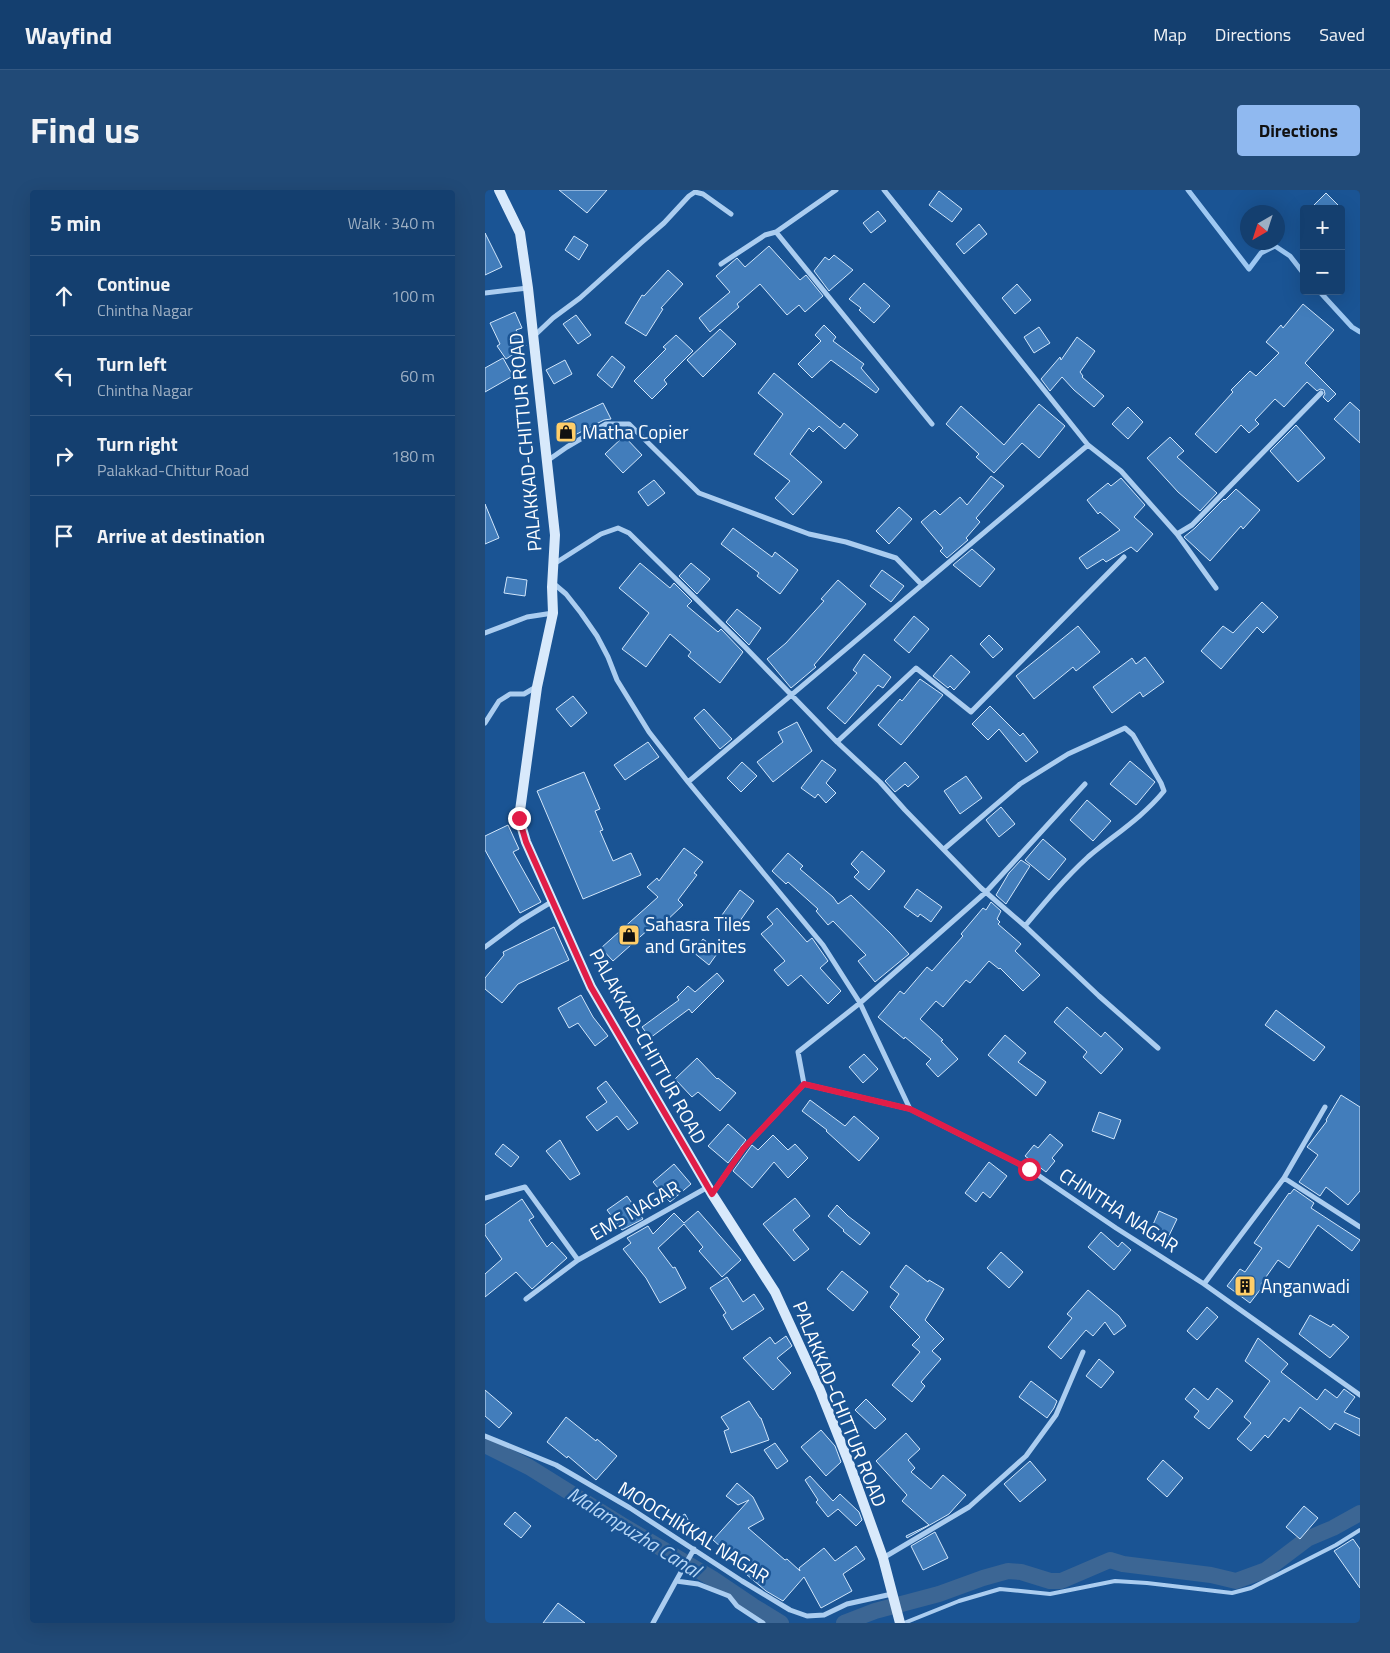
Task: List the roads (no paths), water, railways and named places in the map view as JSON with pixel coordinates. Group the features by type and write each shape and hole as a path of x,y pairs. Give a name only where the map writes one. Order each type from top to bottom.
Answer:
{"main road":[{"name":"PALAKKAD-CHITTUR ROAD","path":"499,190 520,233 528,288 555,535 552,583 553,612 537,687 519,818 526,842 591,987 710,1191 775,1292 827,1408 849,1463 883,1558 900,1623"}],"street":[{"path":"721,264 765,235 776,232 836,190"},
{"path":"884,190 1088,445 1121,471 1177,534 1216,588"},
{"path":"533,336 658,228 695,192 703,194 731,214"},
{"path":"776,232 932,424"},
{"path":"485,293 528,288"},
{"path":"1177,534 1192,525 1321,392"},
{"path":"547,461 606,424 629,424 699,493 809,534 846,542 896,558 922,585"},
{"path":"688,782 1088,445"},
{"path":"553,564 601,534 618,528 629,533 745,647 837,742 881,782 905,810 986,892 1158,1048"},
{"path":"837,742 916,668 971,712 1124,557"},
{"path":"552,583 566,594 597,636 617,680 649,732 823,945 860,1003 910,1109"},
{"path":"485,633 527,617 553,612"},
{"path":"485,723 499,701 510,694 524,694 537,687"},
{"path":"944,849 1019,784 1068,754 1125,728 1133,735 1164,791 1157,800 1122,832 1089,856 1068,876 1025,926"},
{"path":"710,1191 743,1149 804,1084 798,1052 860,1003 986,892 1085,784"},
{"path":"485,947 520,921 553,901"},
{"name":"CHINTHA NAGAR","path":"804,1084 910,1109 1029,1169 1205,1284 1360,1395"},
{"path":"1205,1284 1284,1178 1325,1107"},
{"path":"1284,1178 1360,1227"},
{"path":"485,1198 525,1187 578,1260"},
{"name":"EMS NAGAR","path":"526,1298 578,1260 710,1191"},
{"path":"883,1558 969,1507 1026,1456 1056,1415 1083,1352"},
{"name":"MOOCHIKKAL NAGAR","path":"485,1436 556,1465 630,1508 783,1606 807,1616 824,1615 847,1604 892,1595"},
{"path":"653,1623 693,1549"},
{"path":"676,1581 698,1584 729,1596 737,1606 763,1623"}],"lane":[{"path":"904,1623 959,1601 1000,1589 1050,1594 1115,1581 1232,1593 1251,1588 1336,1545 1360,1530"}],"waterway":[{"path":"1188,190 1249,269 1261,253 1275,246 1290,256 1300,269"},
{"path":"1323,295 1352,327 1360,332"},
{"name":"Malampuzha Canal","path":"485,1445 529,1467 713,1579 781,1623"},
{"name":"Malampuzha Canal","path":"844,1623 875,1611 939,1594 1008,1571 1021,1572 1050,1581 1061,1581 1110,1560 1123,1564 1211,1575 1236,1581 1266,1570 1307,1539 1333,1528 1360,1513"}],"place":[{"name":"Matha Copier","path":"566,432"},
{"name":"Sahasra Tiles and Granites","path":"629,935"},
{"name":"Anganwadi","path":"1245,1286"}]}
